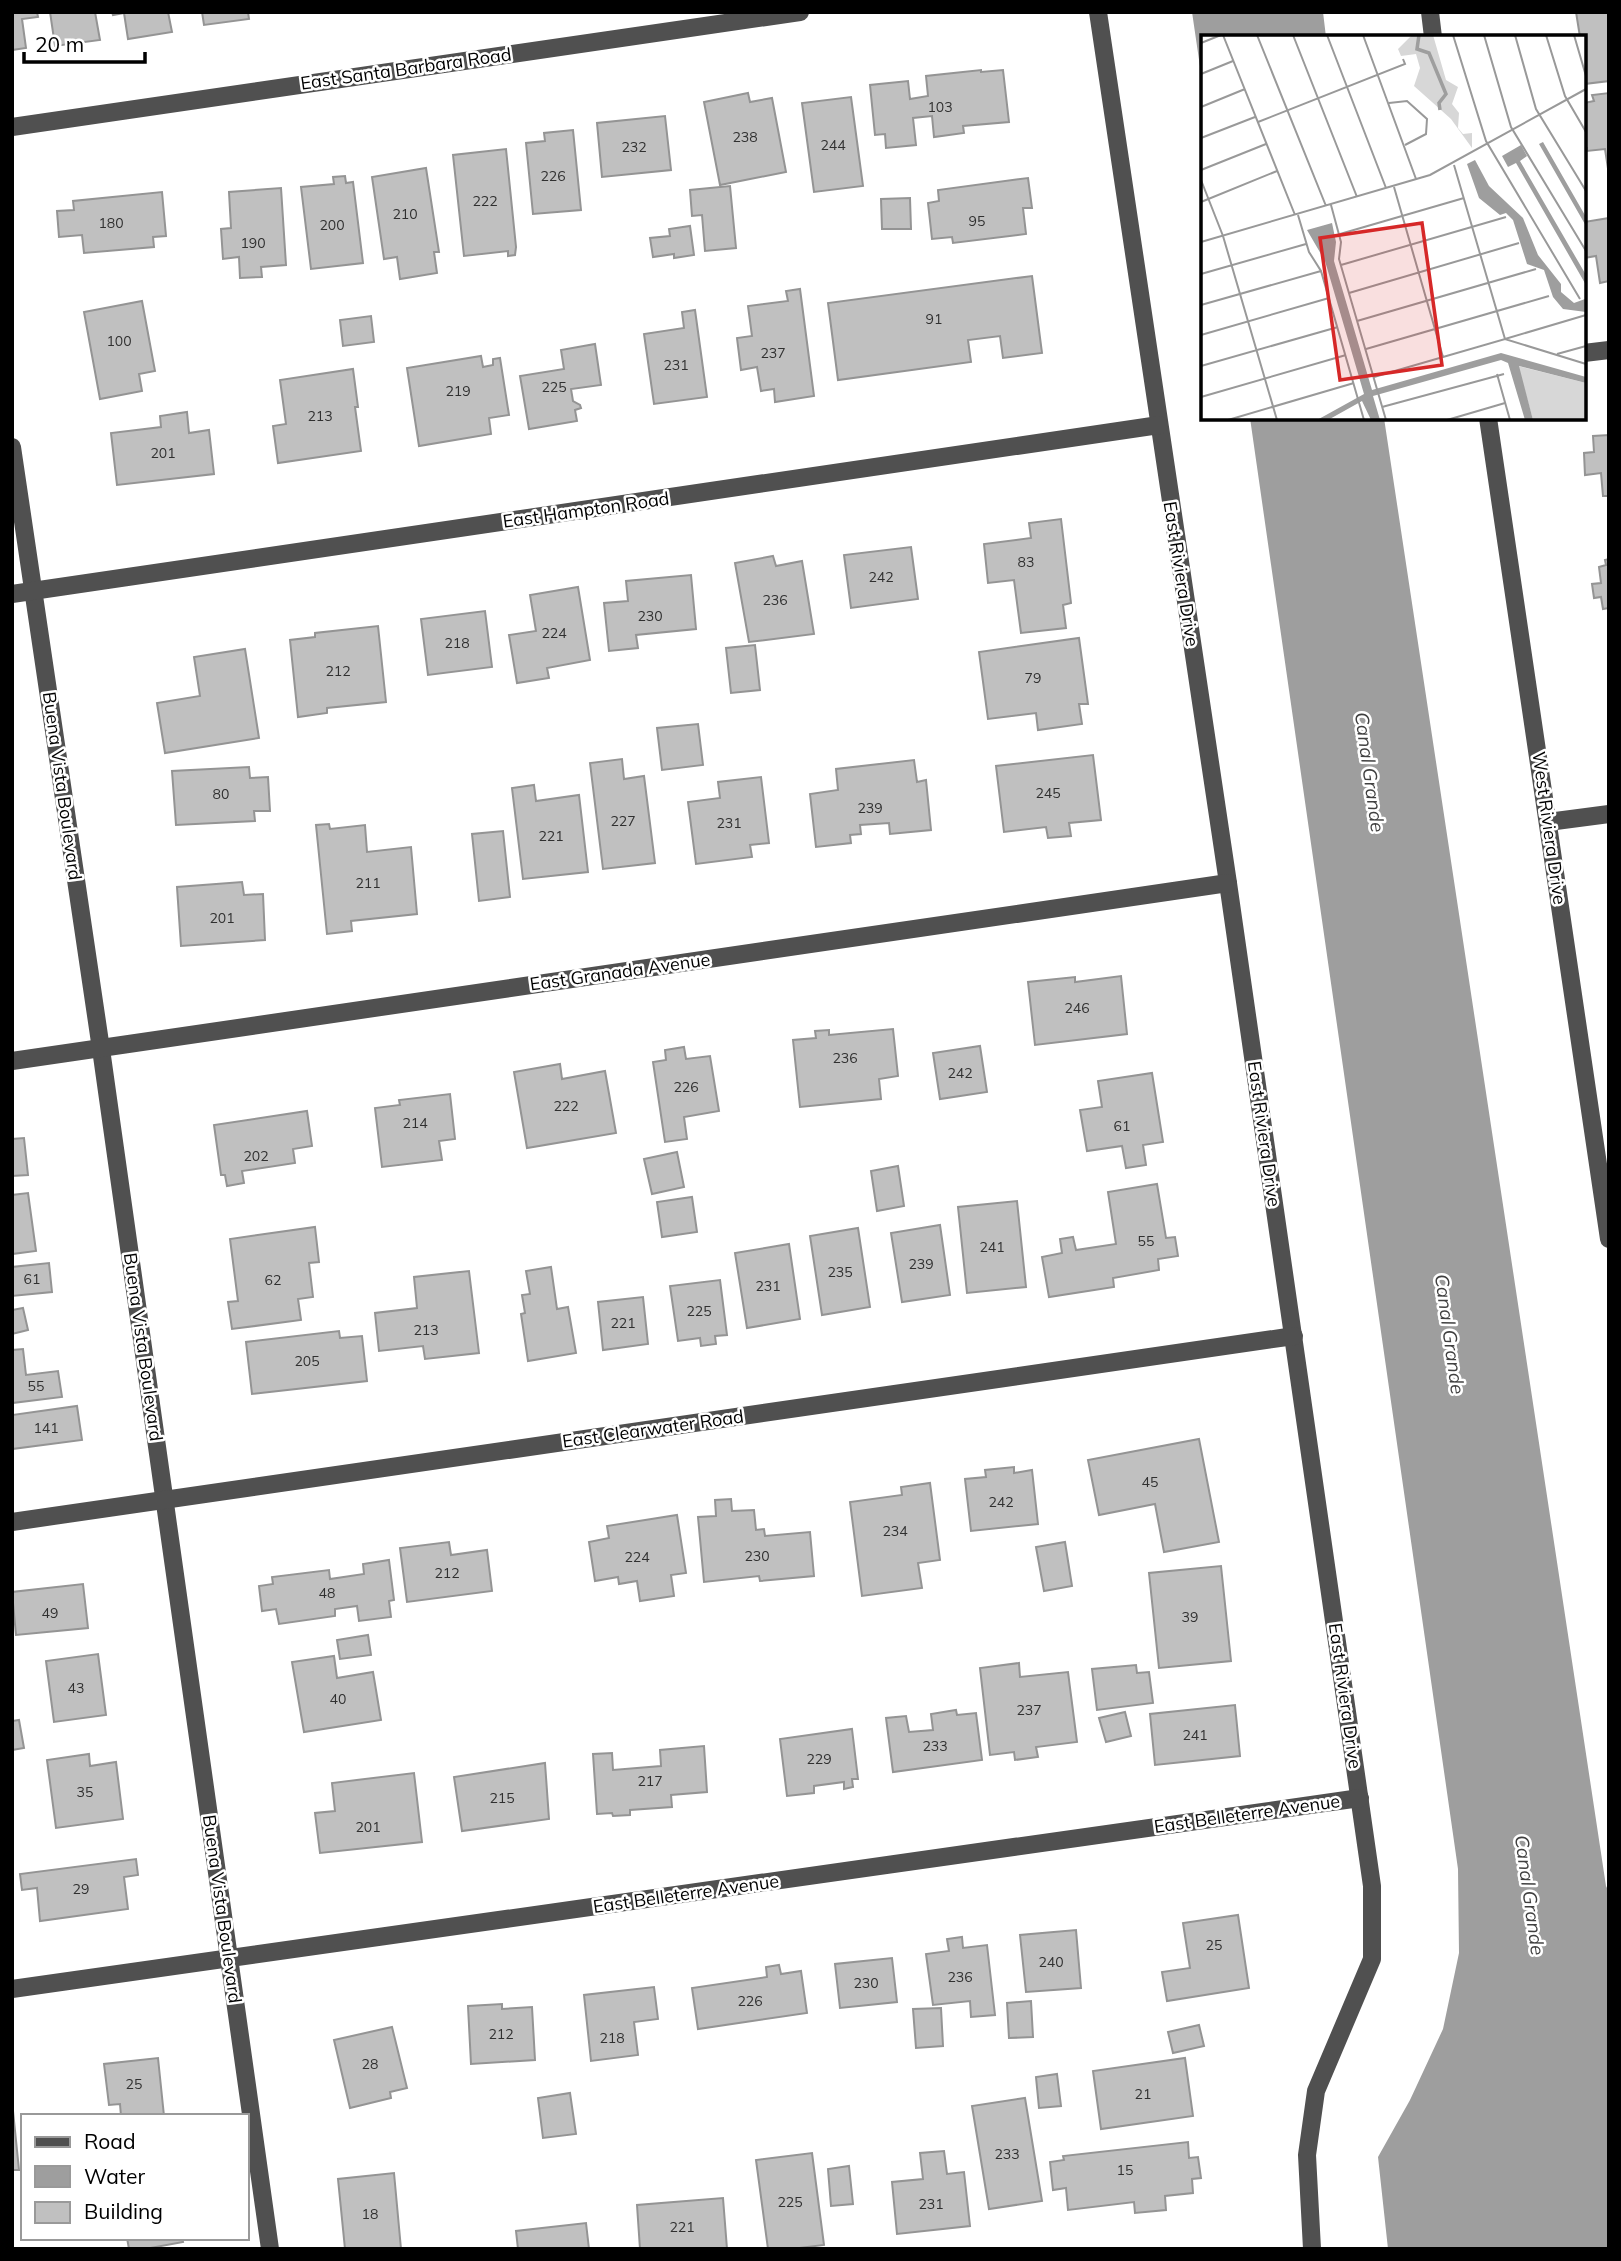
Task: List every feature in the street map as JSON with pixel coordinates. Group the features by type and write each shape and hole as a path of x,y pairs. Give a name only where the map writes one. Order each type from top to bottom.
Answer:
{"street":[{"name":"East Santa Barbara Road","path":"12,127 800,12"},
{"name":"East Riviera Drive","path":"1098,12 1228,883 1372,1886 1372,1959 1316,2091 1307,2155 1312,2249"},
{"path":"1430,12 1433,35"},
{"path":"1586,353 1609,350"},
{"name":"West Riviera Drive","path":"1488,420 1609,1239"},
{"name":"East Hampton Road","path":"12,594 1159,425"},
{"name":"Buena Vista Boulevard","path":"12,447 101,1049 270,2249"},
{"path":"1548,822 1609,814"},
{"name":"East Granada Avenue","path":"12,1061 1228,883"},
{"name":"East Clearwater Road","path":"12,1522 1294,1336"},
{"name":"East Belleterre Avenue","path":"12,1989 1360,1798"}],"water":[{"path":"1192,12 1323,12 1326,35 1201,35 1201,73"},
{"name":"Canal Grande","path":"1250,420 1384,420 1609,1892 1609,2249 1388,2249 1378,2157 1410,2100 1443,2029 1459,1953 1458,1869"}],"building":[{"path":"12,12 37,12 38,17 22,19 26,48 12,50"},
{"path":"50,12 95,12 100,40 55,46"},
{"path":"112,12 168,12 172,32 128,39 124,13 113,15"},
{"path":"202,12 248,12 249,19 204,25"},
{"path":"1576,12 1609,12 1609,81 1586,84 1586,35 1580,35"},
{"path":"1003,70 1009,122 963,126 964,133 934,137 932,116 913,118 916,145 886,148 885,134 875,135 870,85 908,81 910,99 928,96 926,76"},
{"path":"748,93 750,102 772,98 786,172 720,185 704,102"},
{"path":"1609,93 1609,175 1605,149 1587,151 1586,148 1586,103 1594,101 1592,95"},
{"path":"851,97 863,186 814,192 802,103"},
{"path":"665,116 671,170 602,177 597,123"},
{"path":"573,130 581,210 533,214 526,143 545,141 544,133"},
{"path":"506,149 515,255 508,256 508,251 464,256 453,155"},
{"path":"426,168 439,252 434,252 437,273 400,279 397,257 384,259 372,177"},
{"path":"345,176 346,183 353,182 363,263 311,269 301,187 334,184 333,177"},
{"path":"1028,178 1032,208 1023,208 1026,234 953,243 952,237 932,239 928,203 939,201 938,190"},
{"path":"730,186 736,248 705,251 702,215 692,216 690,190"},
{"path":"281,188 286,265 261,267 262,277 240,278 239,257 223,259 221,229 231,228 229,192"},
{"path":"162,192 166,236 153,237 154,247 84,253 82,235 59,237 57,211 74,210 73,201"},
{"path":"910,198 911,229 882,229 881,199"},
{"path":"1609,218 1609,281 1600,283 1596,256 1586,258 1586,222"},
{"path":"690,226 694,255 653,257 650,238 670,236 669,229"},
{"path":"1032,276 1042,353 1003,358 1000,336 968,340 971,362 838,380 828,303"},
{"path":"800,289 814,396 775,402 774,389 761,391 757,367 741,370 737,338 752,336 748,306 788,301 786,291"},
{"path":"142,301 155,371 139,374 142,391 100,399 84,312"},
{"path":"695,310 707,397 654,404 644,334 684,328 682,312"},
{"path":"371,316 374,342 343,346 340,320"},
{"path":"595,344 601,385 571,389 573,401 581,408 575,410 577,421 529,429 520,376 564,369 561,350"},
{"path":"481,356 483,367 493,365 493,359 500,358 509,415 489,418 491,434 419,446 407,368"},
{"path":"353,369 361,451 278,463 273,426 286,424 280,380"},
{"path":"187,412 189,433 209,430 214,474 117,485 111,433 161,427 160,416"},
{"path":"1609,435 1609,496 1603,496 1601,473 1585,475 1584,453 1594,452 1593,436"},
{"path":"1061,519 1071,603 1063,605 1066,628 1021,633 1014,580 988,583 984,544 1031,538 1029,523"},
{"path":"911,547 918,599 851,608 844,555"},
{"path":"773,556 776,566 802,561 814,634 749,642 735,563"},
{"path":"1609,559 1609,608 1603,609 1601,597 1594,598 1592,584 1601,583 1599,567 1606,565 1605,560"},
{"path":"691,575 696,629 636,635 638,648 609,651 604,603 628,601 626,581"},
{"path":"578,587 590,660 547,668 549,678 517,683 509,635 536,631 530,595"},
{"path":"485,611 492,667 428,675 421,619"},
{"path":"378,626 386,702 327,708 327,713 298,717 290,640 315,637 315,633"},
{"path":"1079,638 1088,704 1079,704 1082,724 1038,730 1036,713 988,719 979,652"},
{"path":"755,645 760,690 731,693 726,648"},
{"path":"245,649 259,738 165,753 157,703 200,696 194,657"},
{"path":"698,724 703,765 662,770 657,728"},
{"path":"1093,755 1101,820 1069,823 1071,836 1048,838 1046,827 1004,832 996,766"},
{"path":"622,759 624,779 644,776 655,863 603,869 590,763"},
{"path":"914,760 917,782 926,780 931,830 890,834 889,823 860,825 861,834 850,835 851,843 816,847 810,794 838,790 836,769"},
{"path":"249,767 250,778 268,777 270,811 254,811 255,821 176,825 172,771"},
{"path":"761,777 769,843 750,845 752,857 696,864 688,802 720,798 718,782"},
{"path":"534,785 536,801 579,795 588,872 523,879 512,788"},
{"path":"329,824 330,829 365,825 367,852 411,847 417,914 351,921 352,931 327,934 316,825"},
{"path":"503,831 510,897 479,901 472,834"},
{"path":"242,882 244,895 263,894 265,940 181,946 177,887"},
{"path":"1121,976 1127,1034 1035,1045 1028,982 1075,977 1075,982"},
{"path":"893,1029 898,1076 879,1079 881,1099 800,1107 793,1040 816,1038 815,1031 829,1030 829,1035"},
{"path":"980,1046 987,1092 940,1099 933,1053"},
{"path":"684,1047 686,1059 710,1056 719,1111 684,1117 687,1139 665,1142 653,1062 666,1060 665,1050"},
{"path":"560,1064 562,1079 605,1071 616,1133 527,1148 514,1072"},
{"path":"1152,1073 1163,1142 1143,1145 1146,1165 1126,1168 1122,1146 1087,1151 1080,1110 1102,1107 1098,1081"},
{"path":"450,1094 455,1139 439,1141 442,1160 382,1167 375,1108 400,1105 399,1100"},
{"path":"307,1111 312,1146 293,1149 295,1163 242,1171 244,1183 227,1186 225,1175 221,1175 214,1125"},
{"path":"24,1138 28,1175 12,1176 12,1139"},
{"path":"677,1152 684,1187 652,1194 644,1159"},
{"path":"898,1166 904,1206 877,1211 871,1171"},
{"path":"1157,1184 1166,1238 1175,1237 1178,1256 1158,1259 1159,1270 1113,1278 1114,1287 1049,1297 1042,1257 1062,1253 1060,1239 1073,1237 1076,1250 1116,1244 1108,1192"},
{"path":"28,1193 36,1251 12,1254 12,1195"},
{"path":"692,1197 697,1232 662,1237 657,1202"},
{"path":"1017,1201 1026,1287 967,1293 958,1207"},
{"path":"940,1225 950,1295 902,1302 891,1233"},
{"path":"315,1227 319,1262 309,1263 313,1297 298,1299 301,1320 232,1329 228,1302 238,1301 230,1239"},
{"path":"858,1228 870,1307 822,1315 810,1236"},
{"path":"789,1244 800,1319 747,1328 735,1253"},
{"path":"49,1263 52,1292 12,1296 12,1267"},
{"path":"551,1267 557,1309 568,1307 576,1353 528,1361 521,1314 525,1313 522,1295 530,1294 526,1271"},
{"path":"469,1271 479,1353 425,1359 423,1346 379,1351 375,1313 417,1308 414,1277"},
{"path":"720,1280 727,1335 715,1336 716,1344 701,1346 700,1338 678,1341 670,1286"},
{"path":"643,1297 648,1344 603,1350 598,1302"},
{"path":"23,1308 28,1330 12,1334 12,1310"},
{"path":"339,1331 340,1338 362,1336 367,1381 252,1394 246,1342"},
{"path":"23,1349 26,1375 58,1371 62,1397 12,1403 12,1350"},
{"path":"77,1406 82,1440 12,1449 12,1415"},
{"path":"1199,1439 1219,1542 1164,1552 1155,1504 1099,1515 1088,1460"},
{"path":"1014,1467 1014,1473 1032,1470 1038,1524 971,1531 965,1479 986,1477 985,1470"},
{"path":"930,1483 940,1560 918,1563 922,1588 862,1596 850,1502 902,1495 901,1487"},
{"path":"731,1499 732,1511 754,1510 756,1530 764,1529 765,1536 810,1532 814,1576 760,1581 759,1576 704,1582 698,1517 716,1516 715,1500"},
{"path":"677,1515 686,1573 671,1575 674,1596 640,1601 637,1581 619,1584 618,1577 595,1581 589,1542 609,1538 607,1526"},
{"path":"449,1542 451,1555 487,1550 492,1591 407,1602 400,1548"},
{"path":"1065,1542 1072,1586 1044,1591 1036,1547"},
{"path":"389,1560 394,1600 389,1601 391,1617 359,1621 357,1606 335,1609 335,1616 279,1624 276,1609 262,1611 259,1586 273,1584 272,1577 329,1570 330,1579 364,1574 363,1564"},
{"path":"1221,1566 1231,1661 1159,1668 1149,1573"},
{"path":"83,1584 88,1628 16,1635 12,1592"},
{"path":"368,1635 371,1655 340,1659 337,1640"},
{"path":"98,1654 106,1715 54,1722 46,1661"},
{"path":"334,1656 337,1678 373,1672 381,1720 304,1732 292,1662"},
{"path":"1019,1663 1020,1677 1068,1672 1077,1742 1036,1747 1038,1757 1015,1760 1014,1752 990,1755 980,1668"},
{"path":"1136,1665 1137,1673 1149,1672 1153,1703 1097,1710 1092,1669"},
{"path":"1235,1705 1240,1756 1155,1765 1150,1714"},
{"path":"956,1710 957,1715 976,1713 982,1760 893,1772 886,1718 906,1716 909,1732 933,1730 931,1714"},
{"path":"1125,1712 1131,1736 1106,1742 1099,1718"},
{"path":"19,1720 24,1748 12,1750 12,1721"},
{"path":"852,1729 858,1779 852,1779 853,1787 844,1789 844,1782 814,1786 814,1793 787,1796 780,1739"},
{"path":"704,1746 707,1792 671,1795 672,1807 630,1810 630,1815 597,1814 593,1754 612,1753 613,1770 661,1766 660,1750"},
{"path":"89,1754 90,1766 116,1762 123,1819 56,1828 47,1760"},
{"path":"545,1763 549,1819 462,1831 454,1777"},
{"path":"414,1773 422,1842 320,1853 315,1813 335,1811 332,1783"},
{"path":"136,1859 138,1875 124,1877 128,1909 40,1921 37,1888 22,1890 20,1874"},
{"path":"1238,1915 1249,1988 1167,2001 1162,1972 1190,1968 1183,1923"},
{"path":"1076,1930 1081,1988 1026,1992 1020,1935"},
{"path":"962,1937 963,1948 987,1945 995,2015 971,2017 970,2001 933,2005 926,1954 949,1951 947,1939"},
{"path":"892,1958 897,2002 840,2008 835,1964"},
{"path":"779,1965 781,1974 801,1971 807,2013 698,2029 692,1988 767,1977 766,1967"},
{"path":"654,1987 658,2019 634,2022 638,2055 591,2061 584,1995"},
{"path":"1031,2001 1033,2037 1009,2038 1007,2003"},
{"path":"502,2004 502,2009 532,2007 535,2060 471,2064 468,2006"},
{"path":"941,2008 943,2046 916,2048 913,2009"},
{"path":"1199,2025 1204,2046 1173,2053 1168,2032"},
{"path":"392,2027 407,2088 390,2092 391,2098 350,2108 334,2040"},
{"path":"158,2058 164,2114 121,2114 120,2104 109,2105 104,2064"},
{"path":"1185,2058 1193,2116 1101,2129 1093,2071"},
{"path":"1057,2074 1061,2106 1039,2108 1036,2077"},
{"path":"570,2093 576,2134 543,2138 538,2098"},
{"path":"1025,2098 1042,2201 989,2209 972,2106"},
{"path":"12,2101 19,2170 12,2170"},
{"path":"1188,2142 1189,2158 1198,2157 1201,2178 1192,2179 1193,2193 1165,2196 1166,2210 1135,2213 1134,2202 1068,2210 1066,2188 1053,2190 1050,2162 1064,2160 1063,2156"},
{"path":"944,2151 947,2174 964,2172 970,2226 897,2234 892,2182 923,2179 920,2153"},
{"path":"812,2153 824,2245 768,2249 756,2160"},
{"path":"849,2166 853,2204 831,2206 828,2169"},
{"path":"394,2173 401,2249 345,2249 338,2179"},
{"path":"723,2198 727,2249 640,2249 637,2205"},
{"path":"586,2223 589,2249 518,2249 516,2231"},
{"path":"127,2240 183,2242 145,2249 129,2249"}]}
